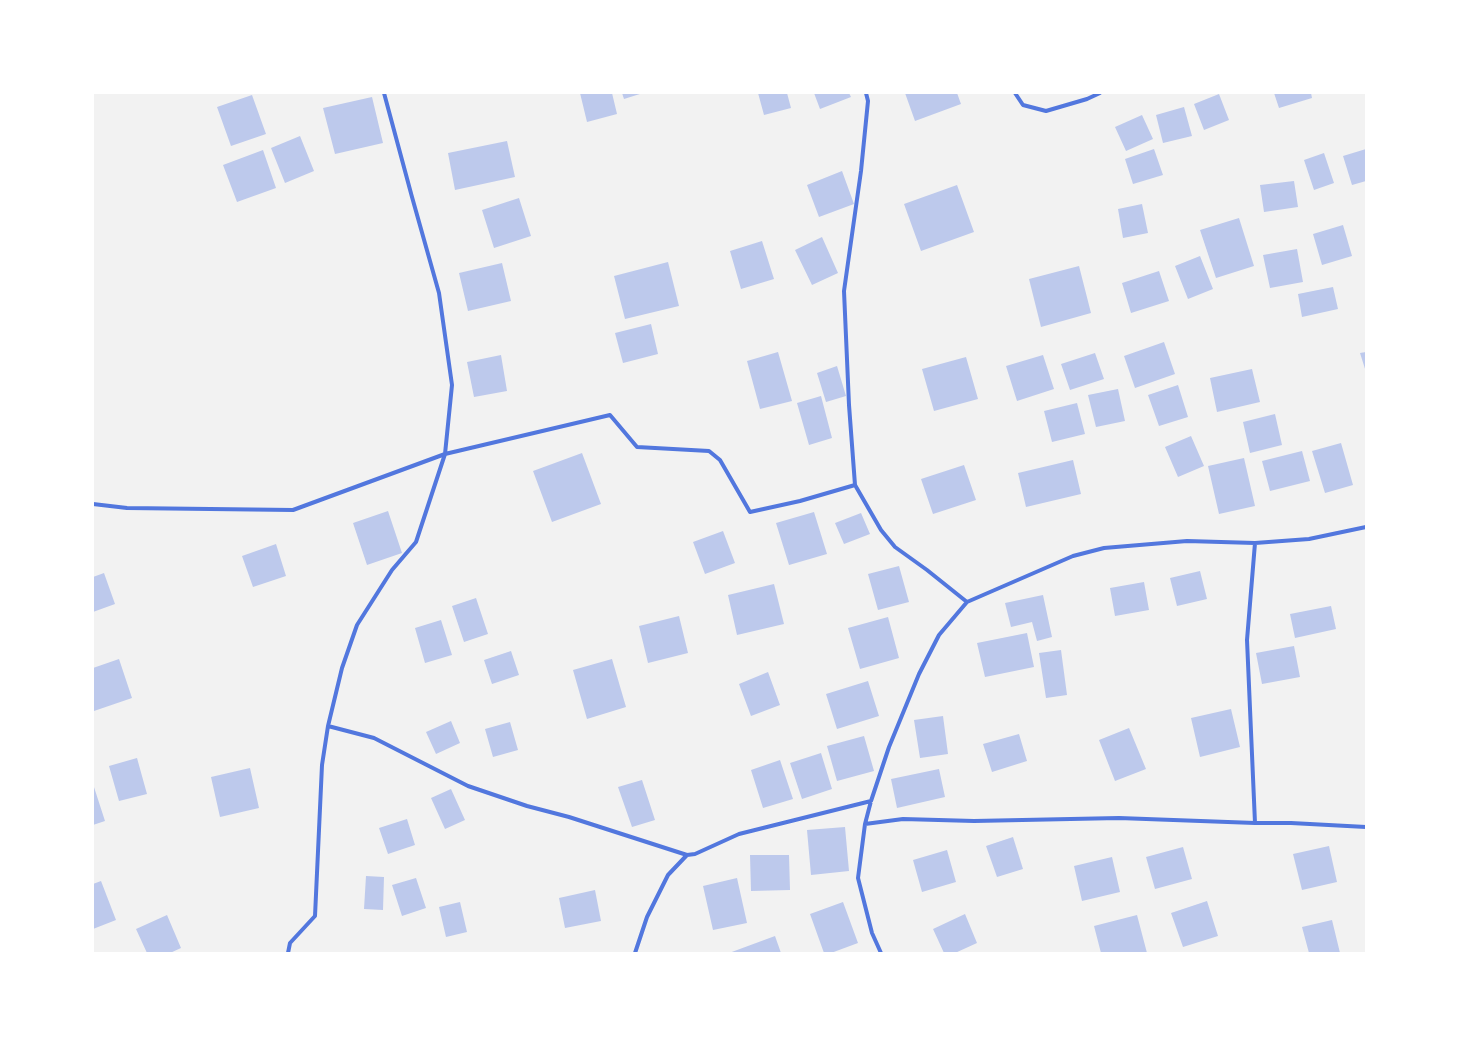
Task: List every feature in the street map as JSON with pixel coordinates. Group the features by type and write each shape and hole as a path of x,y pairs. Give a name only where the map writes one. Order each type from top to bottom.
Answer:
{"street":[{"path":"288,953 290,943 315,916 322,765 328,726 342,668 357,625 392,570 416,542 445,454 452,385 440,293 384,93"},
{"path":"866,93 868,102 844,291 849,404 855,485 881,530 895,548 927,570 967,602"},
{"path":"1014,93 1023,105 1046,111 1087,99 1100,93"},
{"path":"93,504 127,508 293,510 445,454 610,415 637,447 709,451 720,460 750,512 800,501 855,485"},
{"path":"881,953 872,932 858,878 865,824 889,747 919,674 939,635 967,602 1073,556 1104,548 1187,541 1255,543 1309,539 1366,527"},
{"path":"1255,543 1247,640 1255,823"},
{"path":"328,726 374,738 468,786 527,806 569,817 687,855 695,854 739,834 871,801"},
{"path":"865,824 903,818 974,821 1118,818 1290,823 1366,827"},
{"path":"634,953 647,917 668,875 687,855"}],"building":[{"path":"580,93 612,93 617,114 587,122"},
{"path":"622,93 643,93 624,99"},
{"path":"758,93 787,93 791,108 764,115"},
{"path":"814,93 849,93 851,97 820,109"},
{"path":"905,93 957,93 961,104 915,121"},
{"path":"1274,93 1311,93 1312,98 1279,108"},
{"path":"1219,94 1229,120 1204,130 1194,104"},
{"path":"252,95 266,134 231,146 217,107"},
{"path":"372,97 383,143 335,154 323,108"},
{"path":"1184,107 1192,136 1163,143 1156,115"},
{"path":"1142,115 1153,139 1126,151 1115,127"},
{"path":"300,136 314,171 285,183 271,148"},
{"path":"507,141 515,177 455,190 448,153"},
{"path":"1154,149 1163,175 1133,184 1125,159"},
{"path":"1366,149 1366,181 1352,185 1343,156"},
{"path":"263,150 276,188 237,202 223,165"},
{"path":"1324,153 1334,183 1314,190 1304,160"},
{"path":"842,171 854,204 819,217 807,185"},
{"path":"1294,181 1298,207 1264,212 1260,185"},
{"path":"957,185 974,232 921,251 904,204"},
{"path":"519,198 531,236 494,248 482,210"},
{"path":"1142,204 1148,233 1123,238 1118,209"},
{"path":"1239,218 1254,266 1216,278 1200,230"},
{"path":"1343,225 1352,256 1322,265 1313,234"},
{"path":"822,237 838,273 812,285 795,250"},
{"path":"762,241 774,279 741,289 730,251"},
{"path":"1297,249 1303,282 1270,288 1263,255"},
{"path":"1200,256 1213,289 1188,299 1175,266"},
{"path":"668,262 679,306 625,319 614,276"},
{"path":"502,263 511,301 468,311 459,273"},
{"path":"1079,266 1091,313 1041,327 1029,279"},
{"path":"1159,271 1169,301 1131,313 1122,283"},
{"path":"1333,287 1338,309 1302,317 1298,294"},
{"path":"651,324 658,354 623,363 615,333"},
{"path":"1164,342 1175,374 1135,388 1124,356"},
{"path":"778,352 792,401 760,409 747,361"},
{"path":"1366,352 1366,372 1360,353"},
{"path":"1095,353 1104,379 1070,390 1061,364"},
{"path":"501,355 507,391 474,397 467,362"},
{"path":"1043,355 1054,389 1017,401 1006,366"},
{"path":"966,357 978,399 934,411 922,369"},
{"path":"837,366 846,396 826,402 817,373"},
{"path":"1252,369 1260,402 1217,412 1210,378"},
{"path":"1178,385 1188,417 1159,426 1148,395"},
{"path":"1118,389 1125,421 1096,427 1088,395"},
{"path":"821,396 832,438 809,445 797,403"},
{"path":"1077,403 1085,434 1052,442 1044,411"},
{"path":"1275,414 1282,445 1250,453 1243,422"},
{"path":"1191,436 1204,466 1178,477 1165,447"},
{"path":"1341,443 1353,485 1325,493 1312,451"},
{"path":"1302,451 1310,481 1270,491 1262,461"},
{"path":"582,453 601,504 552,522 533,471"},
{"path":"1244,458 1255,506 1219,514 1208,466"},
{"path":"1073,460 1081,494 1026,507 1018,473"},
{"path":"964,465 976,500 933,514 921,479"},
{"path":"388,511 402,553 367,565 353,523"},
{"path":"814,512 827,554 789,565 776,523"},
{"path":"861,513 870,534 844,544 835,523"},
{"path":"723,531 735,563 705,574 693,542"},
{"path":"276,544 286,576 253,587 242,556"},
{"path":"899,566 909,602 878,610 868,574"},
{"path":"1200,571 1207,599 1177,606 1170,578"},
{"path":"104,573 115,604 93,612 93,577"},
{"path":"1144,582 1149,610 1115,616 1110,588"},
{"path":"774,584 784,624 737,635 728,595"},
{"path":"1043,595 1052,637 1037,641 1032,622 1011,627 1005,603"},
{"path":"476,598 488,634 464,642 452,606"},
{"path":"1331,606 1336,629 1295,638 1290,614"},
{"path":"679,616 688,653 648,663 639,626"},
{"path":"888,617 899,658 860,669 848,628"},
{"path":"441,620 452,655 425,663 415,628"},
{"path":"1027,633 1034,667 985,677 977,643"},
{"path":"1294,646 1300,677 1262,684 1256,653"},
{"path":"1061,650 1067,695 1046,698 1039,653"},
{"path":"511,651 519,675 492,684 484,660"},
{"path":"119,659 132,698 94,711 93,668"},
{"path":"612,659 626,707 587,719 573,670"},
{"path":"768,672 780,705 751,716 739,684"},
{"path":"868,681 879,716 837,729 826,694"},
{"path":"1231,709 1240,747 1200,757 1191,718"},
{"path":"943,716 948,754 920,758 914,720"},
{"path":"451,721 460,743 436,754 426,732"},
{"path":"510,722 518,750 493,757 485,729"},
{"path":"1129,728 1146,769 1115,781 1099,740"},
{"path":"1019,734 1027,761 992,772 983,744"},
{"path":"864,736 874,771 837,781 827,746"},
{"path":"821,753 832,789 802,799 790,763"},
{"path":"137,758 147,794 119,801 109,766"},
{"path":"780,760 793,799 763,808 751,770"},
{"path":"250,768 259,808 220,817 211,777"},
{"path":"939,769 945,797 897,808 891,779"},
{"path":"642,780 655,820 632,827 618,787"},
{"path":"93,784 105,821 93,825"},
{"path":"451,789 465,820 445,829 431,798"},
{"path":"407,819 415,845 388,854 379,828"},
{"path":"845,827 849,871 811,875 807,830"},
{"path":"1013,837 1023,869 997,877 986,846"},
{"path":"1329,846 1337,882 1302,890 1293,854"},
{"path":"1183,847 1192,879 1155,889 1146,857"},
{"path":"947,850 956,882 922,892 913,860"},
{"path":"750,855 789,855 790,890 751,891"},
{"path":"1112,857 1120,892 1082,901 1074,866"},
{"path":"366,876 384,877 383,910 364,909"},
{"path":"416,878 426,908 402,916 392,885"},
{"path":"737,878 747,923 713,930 703,886"},
{"path":"101,881 116,920 93,929 93,884"},
{"path":"595,890 601,921 565,928 559,898"},
{"path":"1207,901 1218,936 1183,947 1171,913"},
{"path":"460,902 467,932 446,937 439,907"},
{"path":"843,902 858,943 831,953 824,953 810,914"},
{"path":"965,914 977,943 955,953 944,953 933,929"},
{"path":"167,915 181,948 170,953 147,953 136,929"},
{"path":"1137,915 1147,953 1101,953 1094,926"},
{"path":"1332,920 1340,953 1309,953 1302,927"},
{"path":"775,936 781,953 729,953"}]}
